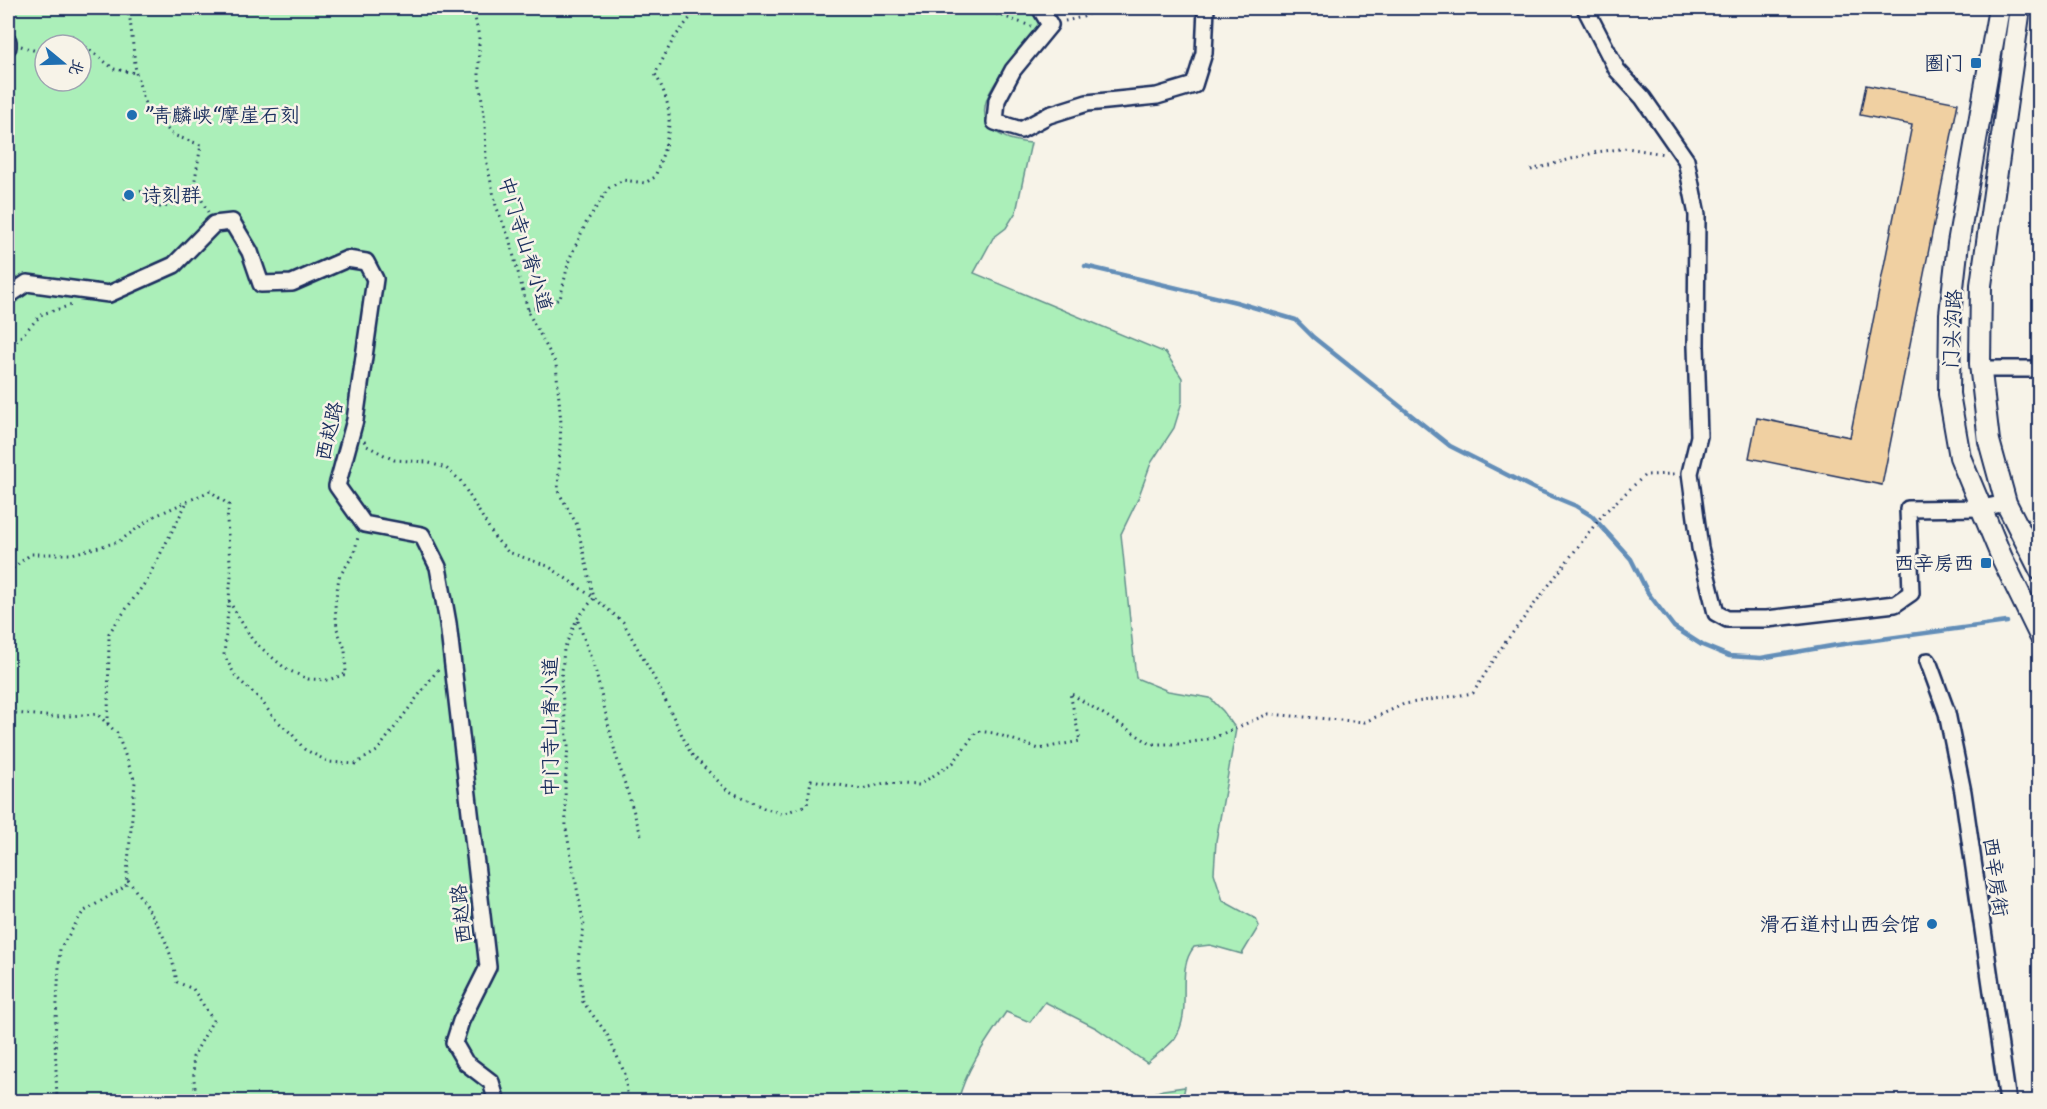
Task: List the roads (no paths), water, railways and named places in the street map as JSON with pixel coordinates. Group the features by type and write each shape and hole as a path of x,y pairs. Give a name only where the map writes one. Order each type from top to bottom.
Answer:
{"main road":[{"name":"门头沟路","path":"1999,8 1958,243 1950,314 1949,394 1960,457 2002,558 2040,636"},
{"name":"门头沟路","path":"2020,8 1981,285 1980,369 1989,441 2006,503 2040,570"}],"street":[{"path":"1040,8 1050,25 1013,70 997,100 995,122 1021,130 1049,115 1087,103 1157,96 1194,86 1204,53 1206,8"},
{"path":"1585,8 1617,70 1643,98 1686,160 1697,215 1696,346 1699,436 1690,473 1700,548 1716,613 1727,619 1767,619 1895,604 1911,593 1908,509 1982,508 2006,503"},
{"path":"8,42 8,47"},
{"name":"西赵路","path":"8,296 27,283 109,294 174,265 214,224 232,222 250,252 261,284 292,283 347,259 366,262 375,279 355,420 337,486 364,524 422,535 438,567 452,658 488,967 461,1021 454,1043 465,1062 491,1082 497,1101"},
{"path":"1980,369 2040,369"},
{"name":"西辛房街","path":"1928,661 1947,713 1963,792 2008,1101"}],"waterway":[{"path":"1085,266 1236,302 1296,320 1313,337 1450,446 1535,489 1576,506 1592,516 1631,559 1648,593 1674,627 1702,645 1729,656 1761,658 1837,645 2007,622"}],"place":[{"name":"圈门","path":"1976,63"},
{"name":"”青麟峡“摩崖石刻","path":"132,115"},
{"name":"诗刻群","path":"129,195"},
{"name":"西辛房西","path":"1986,563"},
{"name":"滑石道村山西会馆","path":"1932,924"}]}
